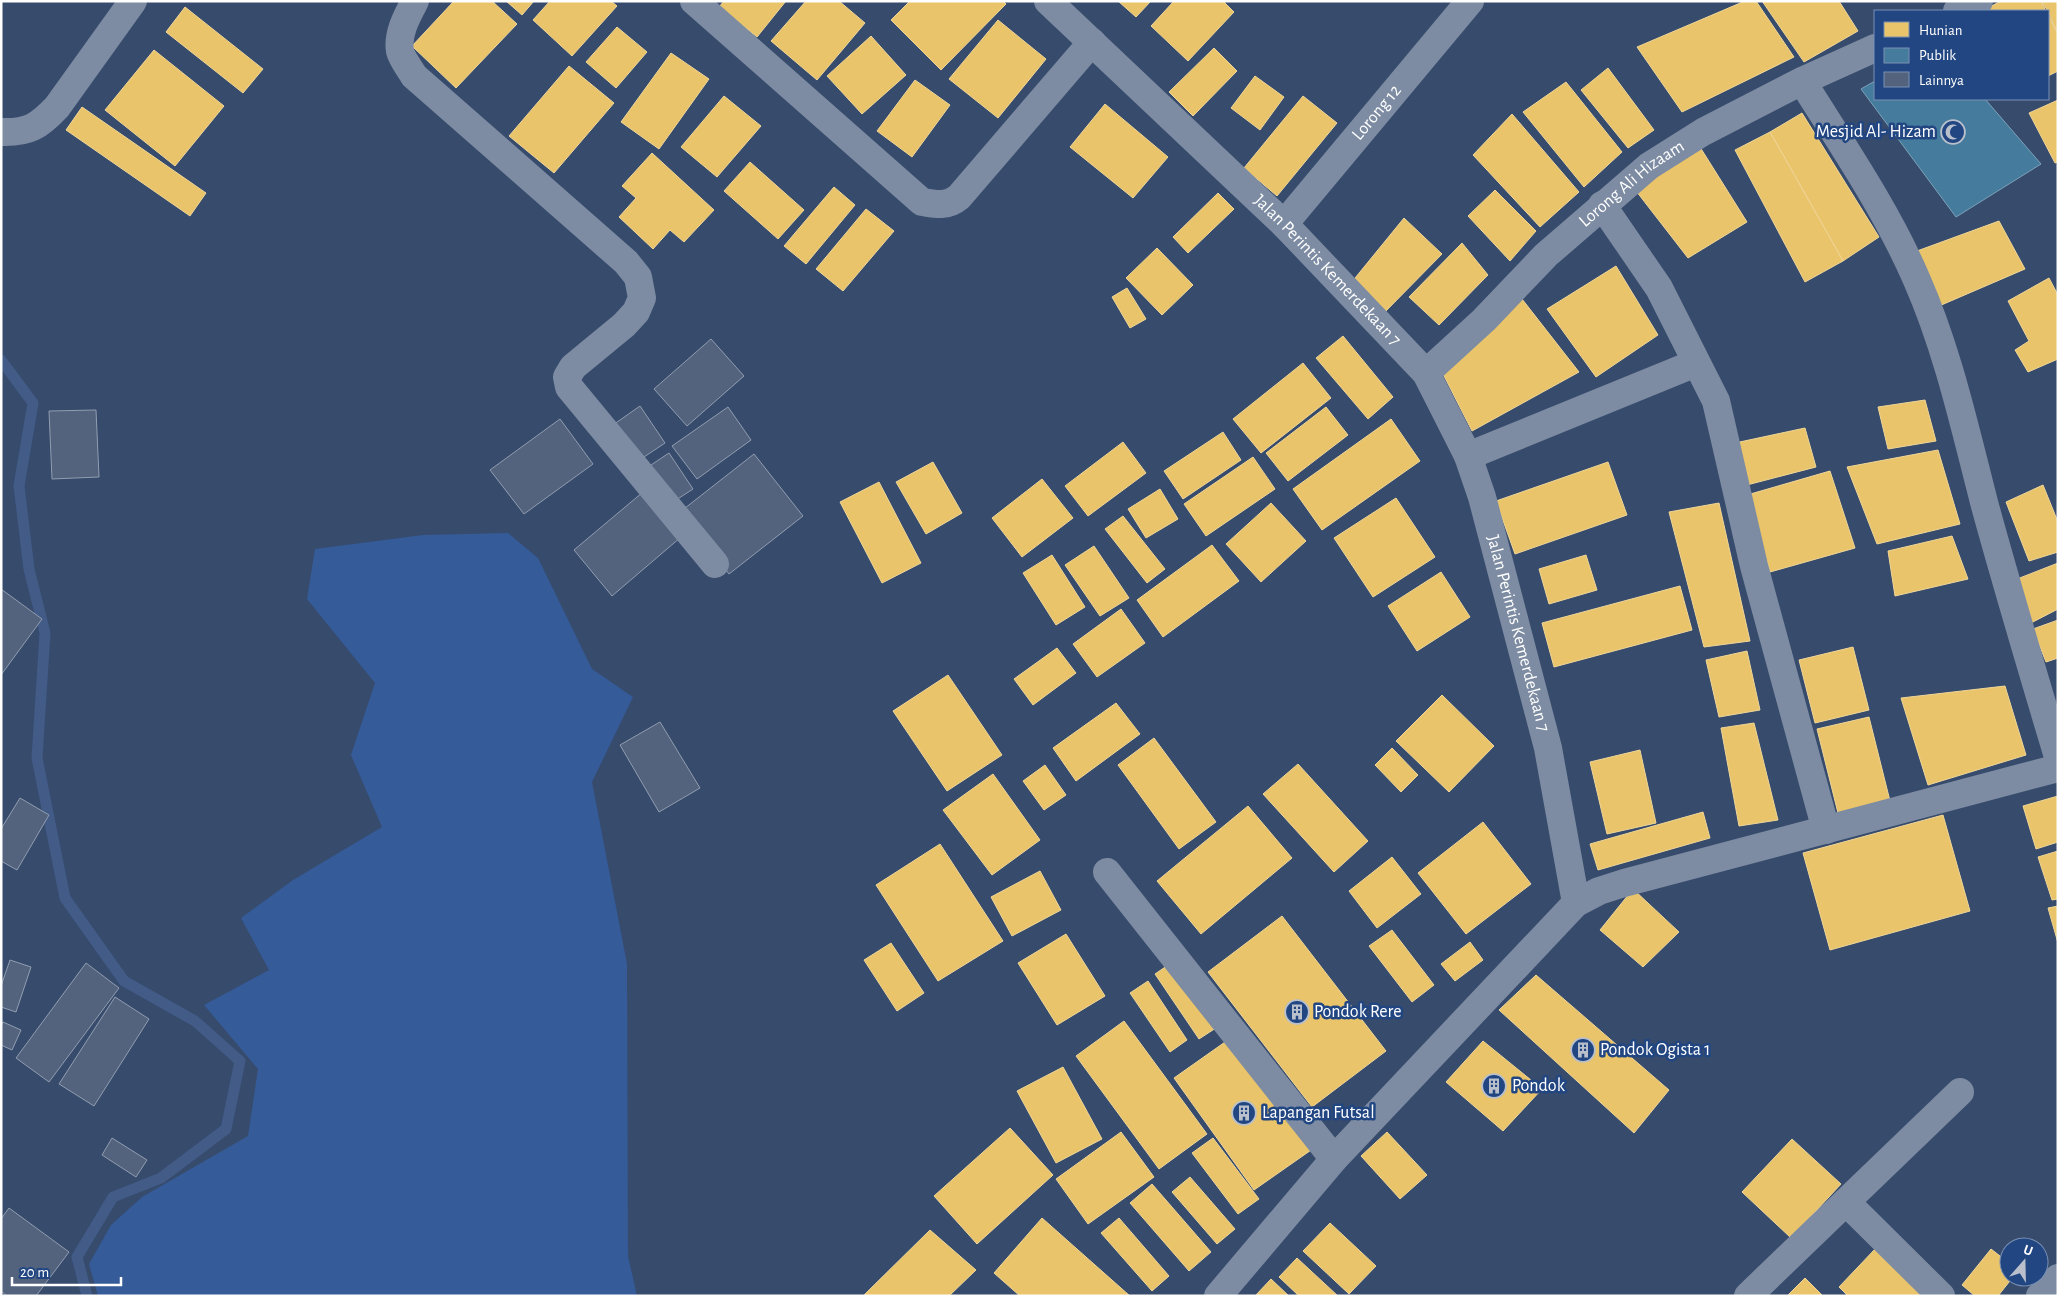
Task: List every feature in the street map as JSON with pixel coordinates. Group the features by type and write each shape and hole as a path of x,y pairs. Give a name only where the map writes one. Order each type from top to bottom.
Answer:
{"street":[{"path":"1,132 32,130 58,107 132,1"},
{"path":"415,1 406,16 401,33 400,52 414,76 626,262 638,277 642,298 636,312 624,325 573,367 567,377 569,387 715,564"},
{"path":"694,1 922,202 940,204 952,202 959,196 1092,42"},
{"name":"Jalan Perintis Kemerdekaan 7","path":"1048,1 1284,224 1426,373 1468,456 1482,497 1548,748 1576,903"},
{"name":"Lorong 12","path":"1284,224 1470,1"},
{"path":"1959,10 1979,1"},
{"name":"Lorong Ali Hizaam","path":"1426,373 1484,320 1546,255 1649,166 1695,137 1802,81 1874,48"},
{"path":"1802,81 1888,222 1916,277 1935,325 1962,413 2010,597 2058,757"},
{"path":"1602,205 1659,288 1716,401 1754,566 1826,830"},
{"path":"1468,456 1696,363"},
{"path":"1218,1296 1334,1158 1576,903 1599,891 1624,883 2058,768"},
{"path":"1108,872 1334,1158"},
{"path":"1748,1296 1960,1092"},
{"path":"1846,1202 1941,1296"},
{"path":"2040,1296 2058,1278"}],"shaded area":[{"path":"508,533 538,558 592,669 633,697 592,782 627,964 628,1256 637,1296 98,1296 89,1264 111,1225 142,1197 248,1136 258,1069 204,1005 269,970 241,918 293,880 382,827 351,755 375,683 307,599 315,549 423,535"}],"building: Hunian":[{"path":"454,1 492,1 517,24 456,88 412,46"},
{"path":"506,1 534,1 522,15"},
{"path":"550,1 611,1 617,6 572,56 533,20"},
{"path":"724,1 786,1 757,37 719,7"},
{"path":"806,1 839,1 865,23 817,80 771,41"},
{"path":"910,1 1003,1 1006,4 941,70 891,20"},
{"path":"1118,1 1151,1 1136,17"},
{"path":"1174,1 1223,1 1234,12 1188,61 1151,26"},
{"path":"1745,1 1756,1 1794,57 1682,112 1637,47"},
{"path":"1762,1 1839,1 1858,31 1804,62"},
{"path":"2001,1 2041,1 2046,10 1984,10"},
{"path":"2041,1 2058,1 2058,35 2049,10"},
{"path":"185,7 263,69 243,93 166,32"},
{"path":"2049,16 2058,35 2058,71 2049,76"},
{"path":"998,20 1046,59 998,118 949,79"},
{"path":"617,27 647,52 616,88 586,62"},
{"path":"871,36 906,75 862,114 827,76"},
{"path":"1214,48 1237,71 1193,116 1169,92"},
{"path":"154,50 224,106 175,166 105,110"},
{"path":"671,53 709,79 659,149 621,122"},
{"path":"569,66 614,103 554,173 509,136"},
{"path":"1608,68 1654,130 1628,148 1581,90"},
{"path":"1255,76 1284,97 1260,130 1231,108"},
{"path":"915,80 950,105 912,157 877,131"},
{"path":"1566,82 1622,152 1584,187 1523,112"},
{"path":"724,96 761,126 717,177 681,147"},
{"path":"1303,96 1337,123 1277,196 1244,168"},
{"path":"2058,100 2058,162 2055,163 2029,113"},
{"path":"1105,104 1168,157 1133,198 1070,147"},
{"path":"82,107 206,193 190,216 66,130"},
{"path":"1802,113 1879,237 1843,261 1770,132"},
{"path":"1512,114 1579,192 1540,227 1473,155"},
{"path":"1770,132 1843,261 1805,282 1735,150"},
{"path":"1700,147 1747,222 1688,258 1633,187"},
{"path":"652,153 714,210 684,242 670,230 653,249 619,217 636,198 622,186"},
{"path":"750,162 804,210 778,239 724,191"},
{"path":"834,187 855,205 806,264 784,246"},
{"path":"1495,190 1536,231 1510,261 1468,216"},
{"path":"1218,193 1234,209 1188,253 1173,237"},
{"path":"866,209 894,231 843,291 816,269"},
{"path":"1404,218 1442,254 1383,314 1351,283"},
{"path":"1999,221 2025,269 1939,306 1917,251"},
{"path":"1462,243 1488,275 1439,325 1409,297"},
{"path":"1157,248 1193,285 1162,315 1126,278"},
{"path":"1616,266 1658,335 1596,377 1547,309"},
{"path":"2049,278 2058,295 2058,359 2028,372 2015,350 2029,341 2008,301"},
{"path":"1127,288 1146,319 1130,328 1112,297"},
{"path":"1522,299 1579,372 1472,431 1440,368"},
{"path":"1343,336 1393,397 1368,419 1316,358"},
{"path":"1303,363 1331,398 1261,453 1233,419"},
{"path":"1925,400 1936,441 1888,449 1878,407"},
{"path":"1326,407 1348,435 1288,481 1266,453"},
{"path":"1391,419 1420,461 1322,530 1293,489"},
{"path":"1805,428 1816,467 1743,486 1735,443"},
{"path":"1223,432 1241,460 1183,499 1164,471"},
{"path":"1123,442 1146,473 1088,516 1065,486"},
{"path":"1938,450 1960,524 1877,544 1847,467"},
{"path":"1253,457 1275,489 1206,536 1184,504"},
{"path":"933,462 962,513 926,534 896,482"},
{"path":"1608,462 1627,515 1515,554 1496,501"},
{"path":"1830,471 1855,548 1770,572 1747,495"},
{"path":"1042,479 1073,518 1022,557 992,518"},
{"path":"879,482 921,563 882,583 840,502"},
{"path":"2043,485 2058,522 2058,552 2029,561 2006,502"},
{"path":"1160,489 1178,519 1146,538 1128,509"},
{"path":"1396,498 1435,557 1373,597 1334,538"},
{"path":"1271,503 1306,541 1261,582 1226,544"},
{"path":"1719,503 1750,641 1704,647 1669,512"},
{"path":"1123,516 1165,569 1147,583 1105,529"},
{"path":"1952,536 1968,579 1895,596 1888,551"},
{"path":"1212,545 1239,581 1163,637 1137,600"},
{"path":"1094,546 1129,598 1100,616 1065,565"},
{"path":"1052,555 1085,607 1056,625 1023,573"},
{"path":"1586,555 1597,590 1549,604 1539,569"},
{"path":"2058,563 2058,609 2029,624 2012,581"},
{"path":"1441,572 1470,617 1417,651 1388,606"},
{"path":"1680,586 1692,630 1554,667 1542,623"},
{"path":"1121,609 1145,643 1097,677 1073,644"},
{"path":"2058,620 2058,658 2046,662 2033,629"},
{"path":"1853,647 1869,710 1815,723 1799,660"},
{"path":"1057,648 1076,673 1033,705 1014,679"},
{"path":"1747,651 1760,710 1719,717 1706,660"},
{"path":"948,675 1002,755 947,791 893,711"},
{"path":"2005,686 2026,755 1928,785 1901,698"},
{"path":"1442,695 1494,746 1449,792 1396,741"},
{"path":"1116,703 1140,734 1076,781 1053,748"},
{"path":"1869,717 1890,801 1838,813 1817,729"},
{"path":"1754,723 1778,820 1739,826 1721,728"},
{"path":"1154,738 1216,822 1179,849 1118,765"},
{"path":"1392,748 1418,775 1401,792 1375,765"},
{"path":"1640,750 1656,823 1607,834 1590,762"},
{"path":"1298,764 1368,841 1334,872 1263,794"},
{"path":"1045,765 1066,795 1044,810 1023,781"},
{"path":"993,774 1040,840 992,875 943,810"},
{"path":"2058,796 2058,842 2036,849 2023,806"},
{"path":"1248,806 1292,858 1201,934 1157,881"},
{"path":"1703,812 1710,838 1598,870 1590,844"},
{"path":"1943,815 1970,911 1830,950 1803,853"},
{"path":"1483,822 1531,884 1466,934 1418,873"},
{"path":"940,844 1003,941 938,981 876,885"},
{"path":"2058,851 2058,899 2052,900 2038,857"},
{"path":"1392,857 1421,894 1377,928 1349,891"},
{"path":"1040,871 1061,910 1012,936 991,897"},
{"path":"1633,889 1679,932 1643,967 1600,930"},
{"path":"2058,906 2058,943 2048,908"},
{"name":"Pondok Rere","path":"1282,916 1386,1051 1312,1107 1208,972"},
{"path":"1392,930 1434,985 1412,1002 1369,946"},
{"path":"1066,934 1105,996 1057,1025 1018,963"},
{"path":"1470,942 1483,960 1455,981 1441,964"},
{"path":"891,943 924,993 897,1011 864,960"},
{"path":"1174,961 1219,1026 1199,1039 1155,974"},
{"name":"Pondok Ogista 1","path":"1536,975 1669,1090 1634,1133 1499,1010"},
{"path":"1148,981 1187,1040 1170,1052 1130,993"},
{"path":"1124,1021 1207,1134 1159,1169 1076,1056"},
{"name":"Lapangan Futsal","path":"1235,1035 1314,1148 1254,1190 1174,1078"},
{"name":"Pondok","path":"1483,1041 1542,1089 1503,1131 1446,1082"},
{"path":"1063,1067 1102,1139 1056,1163 1017,1091"},
{"path":"1010,1128 1053,1175 977,1244 934,1196"},
{"path":"1121,1132 1154,1177 1088,1224 1056,1179"},
{"path":"1387,1132 1427,1175 1400,1199 1361,1156"},
{"path":"1213,1138 1259,1199 1238,1214 1192,1153"},
{"path":"1792,1139 1841,1184 1791,1238 1742,1192"},
{"path":"1190,1177 1235,1229 1217,1244 1172,1192"},
{"path":"1152,1184 1211,1252 1189,1271 1130,1203"},
{"path":"1042,1218 1130,1296 1020,1296 994,1273"},
{"path":"1119,1218 1169,1276 1152,1291 1101,1233"},
{"path":"1330,1223 1376,1266 1349,1294 1303,1251"},
{"path":"930,1230 976,1270 949,1296 863,1296"},
{"path":"1876,1248 1922,1296 1848,1296 1839,1287"},
{"path":"1991,1249 1999,1255 1999,1287 2005,1287 1998,1296 1975,1296 1962,1285"},
{"path":"1297,1258 1338,1296 1299,1296 1279,1277"},
{"path":"1805,1278 1823,1296 1787,1296"},
{"path":"1271,1279 1289,1296 1255,1296"}],"building: Publik":[{"name":"Mesjid Al- Hizam","path":"1874,82 1874,100 1986,100 2041,164 1956,217 1861,89"}],"building: Lainnya":[{"path":"711,339 744,376 687,426 654,389"},
{"path":"640,406 665,443 635,463 610,427"},
{"path":"728,407 751,440 697,479 672,446"},
{"path":"96,410 99,477 52,479 49,411"},
{"path":"560,419 593,464 524,514 490,470"},
{"path":"669,453 693,489 673,502 648,467"},
{"path":"754,454 803,516 729,574 680,512"},
{"path":"643,492 681,537 612,596 574,550"},
{"path":"1,589 42,619 1,675"},
{"path":"660,722 700,788 659,812 620,745"},
{"path":"20,798 49,815 17,870 1,861 1,829"},
{"path":"10,960 31,967 16,1012 1,1007 1,986"},
{"path":"86,963 119,988 49,1082 16,1058"},
{"path":"115,997 149,1019 94,1106 59,1084"},
{"path":"3,1022 21,1030 12,1050 1,1045 1,1026"},
{"path":"112,1138 147,1160 136,1177 102,1155"},
{"path":"9,1208 69,1252 36,1296 7,1296 1,1291 1,1219"}],"waterway":[{"path":"1,360 33,403 19,486 29,569 45,633 37,758 65,898 124,981 195,1021 240,1061 226,1129 161,1178 113,1197 77,1257 87,1296"}],"place":[{"name":"Mesjid Al- Hizam","path":"1953,132"},
{"name":"Pondok Rere","path":"1297,1012"},
{"name":"Pondok Ogista 1","path":"1583,1050"},
{"name":"Pondok","path":"1494,1086"},
{"name":"Lapangan Futsal","path":"1244,1113"}]}
